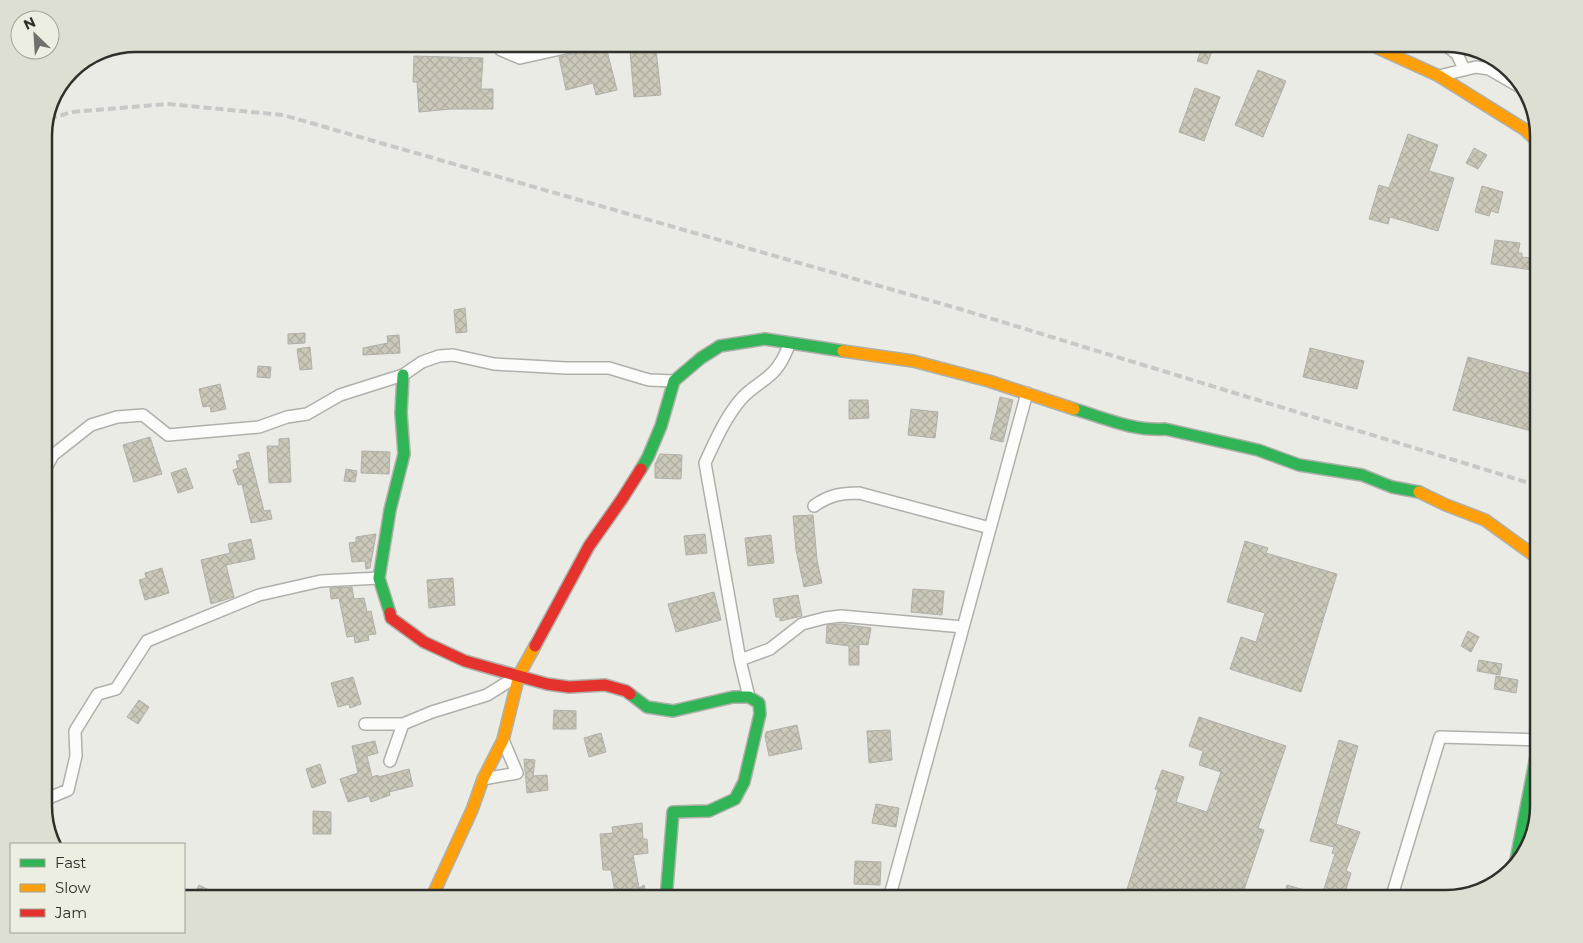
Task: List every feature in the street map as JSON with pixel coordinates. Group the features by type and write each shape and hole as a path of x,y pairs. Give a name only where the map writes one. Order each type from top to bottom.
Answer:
{"street":[{"path":"506,52 520,58 547,52"},
{"path":"1386,52 1439,76 1524,128 1530,134"},
{"path":"1455,53 1464,69"},
{"path":"1439,76 1476,67 1489,69 1509,81"},
{"path":"435,890 472,810 483,779 504,740 519,675 554,614 589,546 622,499 648,457 661,426 674,381 701,358 720,346 765,339 913,362 989,380 1118,424 1150,430 1166,429 1194,435 1258,450 1299,465 1362,475 1392,487 1420,492 1446,505 1485,520 1530,552"},
{"path":"749,697 740,660 705,463 714,442 740,399 754,386 770,376 782,362 790,343"},
{"path":"53,455 91,425 117,417 143,414 168,436 259,427 287,417 307,414 340,394 403,375 422,362 439,356 453,355 494,364 609,368 649,380 674,381"},
{"path":"403,375 401,413 404,454 390,510 379,578 391,618 424,642 465,661 547,684 569,687 606,685 626,692 647,707 673,711 734,697 749,697 759,703 760,714 744,782 735,799 709,811 673,812 667,890"},
{"path":"891,890 1028,393"},
{"path":"814,506 826,497 841,493 859,493 990,528"},
{"path":"53,796 68,790 76,756 75,731 98,694 116,689 147,641 259,595 321,580 379,578"},
{"path":"740,660 770,649 802,624 825,618 841,616 963,627"},
{"path":"365,724 403,724 432,712 487,695 519,675"},
{"path":"390,761 403,724"},
{"path":"1394,890 1440,737 1530,740"},
{"path":"483,779 517,773 504,740"},
{"path":"1518,851 1530,787"}],"building":[{"path":"582,52 607,52 617,90 596,95 593,83 566,90 559,57"},
{"path":"630,52 656,52 661,95 634,97"},
{"path":"1201,52 1212,52 1207,64 1197,61"},
{"path":"414,56 483,58 481,89 493,89 493,109 451,109 419,112 417,82 413,82"},
{"path":"1258,70 1286,81 1263,137 1235,125"},
{"path":"1195,88 1220,97 1204,141 1179,132"},
{"path":"1408,134 1438,145 1429,171 1454,178 1438,231 1390,217 1388,224 1369,219 1379,185 1389,188"},
{"path":"1474,148 1487,155 1478,169 1466,163"},
{"path":"1482,186 1503,192 1498,213 1491,211 1489,216 1475,212"},
{"path":"1495,240 1520,243 1518,253 1522,253 1522,257 1530,258 1530,270 1491,264"},
{"path":"465,308 467,332 456,333 454,310"},
{"path":"305,333 305,343 288,344 288,334"},
{"path":"399,335 400,353 363,355 363,348 388,343 387,336"},
{"path":"310,347 312,369 300,370 297,349"},
{"path":"1310,348 1364,361 1357,389 1303,377"},
{"path":"1468,357 1530,374 1530,431 1453,410"},
{"path":"258,366 271,367 270,378 257,377"},
{"path":"220,384 226,409 211,412 210,406 203,407 199,389"},
{"path":"1000,397 1013,400 1003,442 990,439"},
{"path":"849,400 868,400 869,418 849,419"},
{"path":"911,409 938,412 935,438 908,435"},
{"path":"150,437 162,474 134,482 123,445"},
{"path":"289,438 291,482 269,483 267,446 279,446 279,439"},
{"path":"362,451 390,452 389,474 361,473"},
{"path":"249,452 264,511 270,510 272,519 251,523 242,484 238,485 233,470 238,468 236,461 240,460 238,455"},
{"path":"660,454 682,455 681,479 655,478 655,464"},
{"path":"186,468 193,488 178,493 171,473"},
{"path":"346,469 357,471 355,482 344,481"},
{"path":"813,515 817,560 822,583 804,587 796,550 793,516"},
{"path":"376,534 370,568 366,569 365,561 352,562 349,543 356,542 356,537"},
{"path":"705,534 707,553 686,555 684,536"},
{"path":"771,535 774,563 748,566 745,538"},
{"path":"251,539 255,559 226,565 234,597 211,604 201,560 230,553 228,544"},
{"path":"1245,541 1268,548 1266,553 1337,574 1301,692 1230,669 1241,637 1256,642 1265,613 1227,602"},
{"path":"162,568 169,593 145,600 139,580 146,578 145,573"},
{"path":"453,578 455,605 429,608 427,580"},
{"path":"352,587 354,599 364,598 367,612 371,611 376,634 368,635 369,640 355,643 354,636 347,637 339,598 331,599 330,588"},
{"path":"913,589 944,591 942,615 911,612"},
{"path":"714,592 721,620 676,632 668,604"},
{"path":"798,595 802,616 780,621 780,617 776,617 773,599"},
{"path":"841,624 871,628 868,645 859,644 859,665 849,665 849,646 826,643 827,625"},
{"path":"1468,631 1479,637 1471,652 1461,646"},
{"path":"1479,660 1502,664 1500,675 1477,671"},
{"path":"1496,676 1518,680 1516,693 1494,689"},
{"path":"353,677 361,704 350,708 349,704 338,707 331,683"},
{"path":"139,700 149,707 138,724 127,717"},
{"path":"554,710 576,711 576,729 553,729"},
{"path":"1199,717 1286,746 1258,828 1264,830 1244,890 1127,890 1158,790 1155,789 1162,770 1184,777 1176,802 1207,812 1221,772 1199,765 1203,751 1189,746"},
{"path":"797,725 802,749 769,756 766,732"},
{"path":"890,730 892,760 869,763 867,731"},
{"path":"601,733 606,752 589,757 584,738"},
{"path":"1339,740 1358,746 1336,824 1360,832 1346,871 1351,873 1346,890 1324,890 1335,854 1332,853 1334,847 1310,841"},
{"path":"375,741 378,753 367,756 372,777 409,769 413,786 389,792 390,795 371,802 369,796 348,802 340,779 358,773 352,746"},
{"path":"524,759 535,760 533,776 547,775 548,790 527,793"},
{"path":"320,764 326,783 312,788 306,769"},
{"path":"876,804 899,808 896,827 872,823"},
{"path":"313,811 331,812 331,834 313,834"},
{"path":"642,823 643,839 647,839 648,853 633,855 639,888 644,885 645,890 615,890 611,870 603,870 600,834 613,833 612,827"},
{"path":"855,861 881,862 880,885 854,884"},
{"path":"199,885 209,890 196,890"},
{"path":"1287,885 1304,890 1286,890"}],"railway":[{"path":"55,117 72,112 168,104 283,115 960,309 1530,483"}],"traffic: fast":[{"path":"641,469 661,426 674,381 701,358 720,346 765,339 843,351"},
{"path":"390,613 379,578 390,510 404,454 401,413 403,375"},
{"path":"1074,409 1130,426 1165,429 1258,450 1299,465 1362,475 1392,487 1419,492"},
{"path":"630,694 647,707 673,711 733,697 749,697 759,703 760,714 744,782 735,799 709,811 673,812 667,890"},
{"path":"1518,851 1530,788"}],"traffic: slow":[{"path":"1386,52 1439,76 1530,135"},
{"path":"843,351 913,361 989,381 1074,409"},
{"path":"1419,492 1485,520 1530,552"},
{"path":"435,890 472,810 483,779 503,740 519,675 535,646"}],"traffic: jam":[{"path":"535,646 589,546 641,469"},
{"path":"390,613 391,618 424,642 465,661 547,684 569,687 605,685 630,694"}]}
